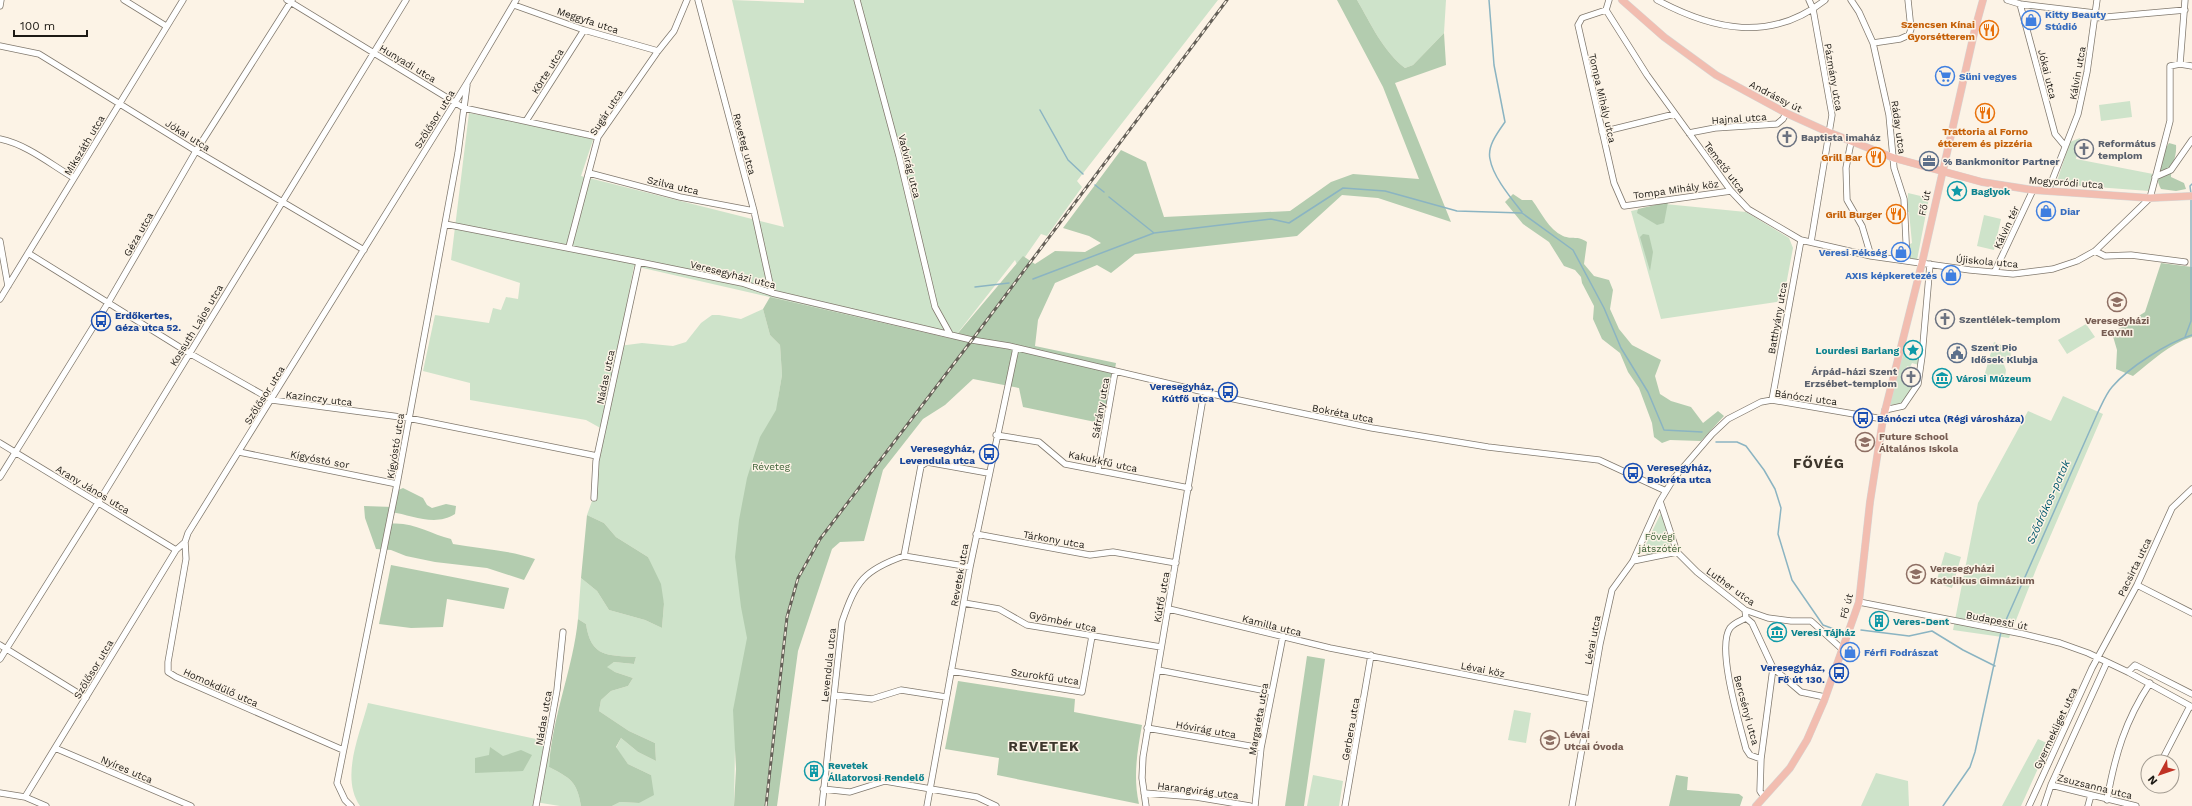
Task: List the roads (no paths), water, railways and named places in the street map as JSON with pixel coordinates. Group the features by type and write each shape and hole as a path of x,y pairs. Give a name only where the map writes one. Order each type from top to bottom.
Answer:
{"main road":[{"name":"Andrássy út","path":"1622,0 1664,37 1716,75 1786,113 1851,142 1894,158 1941,171"},
{"name":"Fő út","path":"1756,806 1799,754 1807,740 1825,697 1859,602 1870,502 1883,419 1922,263 1941,171 1983,0"},
{"name":"Mogyoródi utca","path":"1941,171 1982,182 2033,190 2150,198 2189,196"}],"street":[{"path":"0,6 1,0"},
{"path":"124,0 166,26"},
{"name":"Mikszáth utca","path":"0,299 182,0"},
{"name":"Kossuth Lajos utca","path":"0,659 98,503 406,0"},
{"name":"Sugár utca","path":"569,247 598,137 658,51 674,31 687,0"},
{"name":"Reveteg utca","path":"698,0 754,211 772,293"},
{"name":"Vadvirág utca","path":"857,0 899,156 935,307 950,334"},
{"path":"1606,10 1610,0"},
{"path":"1657,0 1686,15 1709,22 1743,27 1767,27 1787,22 1813,9 1825,0"},
{"name":"Pázmány utca","path":"1809,0 1813,9 1832,115 1811,242"},
{"name":"Ráday utca","path":"1851,0 1859,12 1873,43 1890,115 1894,168 1904,199 1907,261"},
{"path":"1873,43 1900,39 1909,35 1911,29 1908,0"},
{"path":"2007,0 2020,4 2095,15 2185,10"},
{"name":"Kálvin utca","path":"2065,146 2078,114 2087,72 2097,0"},
{"path":"2180,64 2185,0"},
{"name":"Hunyadi utca","path":"290,1 464,108 598,137"},
{"name":"Géza utca","path":"0,477 108,303 196,151 290,1"},
{"name":"Meggyfa utca","path":"515,2 584,30 658,51"},
{"name":"Szőlősor utca","path":"26,797 176,550 185,542 188,533 456,102 515,2"},
{"name":"Jókai utca","path":"2020,4 2055,134 2065,146"},
{"name":"Temető utca","path":"1606,10 1675,114 1731,191 1748,209 1801,240 1872,256 1922,263"},
{"name":"Tompa Mihály utca","path":"1606,10 1582,18 1578,25 1614,183 1624,206"},
{"name":"Körte utca","path":"526,121 584,30"},
{"name":"Jókai utca","path":"0,46 39,54 196,151 364,250"},
{"path":"2150,198 2170,122 2170,66 2180,64 2192,66"},
{"name":"Kígyóstó utca","path":"351,806 345,800 337,783 398,484 408,418 445,224 467,83"},
{"name":"Hajnal utca","path":"1689,133 1715,128 1777,124 1783,120 1786,113"},
{"path":"1602,132 1675,114"},
{"path":"0,139 14,142 25,147 74,178"},
{"path":"2155,177 2171,170 2192,140"},
{"path":"1851,142 1846,168 1847,200 1862,226 1872,256"},
{"path":"2048,191 2065,146"},
{"name":"Szilva utca","path":"588,173 680,197 754,211"},
{"name":"Kálvin tér","path":"1995,271 2033,190"},
{"name":"Tompa Mihály köz","path":"1624,206 1731,191"},
{"name":"Újiskola utca","path":"1922,263 2013,274 2053,269 2078,261 2095,251 2150,198"},
{"name":"Veresegyházi utca","path":"445,224 569,247 742,284 772,293 1016,348"},
{"name":"Batthyány utca","path":"1772,400 1801,240"},
{"path":"0,241 8,286"},
{"path":"2095,251 2105,256 2131,256 2185,262"},
{"name":"Kazinczy utca","path":"28,254 189,353 272,400 408,418 597,456"},
{"name":"Nádas utca","path":"594,498 597,456 639,262"},
{"path":"1885,410 1903,406 1918,384 1930,264"},
{"name":"Bokréta utca","path":"1016,348 1204,392 1372,428 1488,447 1598,460 1666,491"},
{"name":"Revetek utca","path":"927,806 976,534 996,435 1016,348"},
{"name":"Sáfrány utca","path":"1098,470 1116,372"},
{"name":"Kútfő utca","path":"1146,806 1144,793 1143,757 1147,728 1169,609 1204,392"},
{"name":"Bánóczi utca","path":"1666,491 1712,434 1728,419 1761,402 1772,400 1883,419"},
{"name":"Kakukkfű utca","path":"996,435 1039,442 1065,464 1189,488"},
{"name":"Arany János utca","path":"0,443 176,550"},
{"name":"Kígyóstó sor","path":"239,452 398,484"},
{"path":"970,567 904,556 921,466 927,462 988,473"},
{"name":"Pacsirta utca","path":"2098,658 2137,585 2172,508 2192,489"},
{"name":"Lévai utca","path":"1572,806 1590,699 1612,590 1633,561 1666,491"},
{"name":"Luther utca","path":"1660,501 1677,552 1697,572 1745,610 1759,615 1792,621 1811,621 1842,650"},
{"name":"Tárkony utca","path":"976,534 1090,555 1113,552 1176,563"},
{"name":"Homokdűlő utca","path":"185,542 186,559 168,662 168,672 176,677 343,750"},
{"path":"1633,561 1677,552"},
{"name":"Levendula utca","path":"822,806 842,622 849,601 860,583 875,568 904,556"},
{"path":"2137,585 2192,613"},
{"name":"Budapesti út","path":"1859,602 2060,643 2128,672 2191,707"},
{"name":"Gyömbér utca","path":"964,603 999,609 1027,625 1161,647"},
{"name":"Kamilla utca","path":"1169,609 1371,655"},
{"path":"1745,610 1746,618 1752,623 1773,668 1801,692 1825,697"},
{"path":"1752,623 1759,615"},
{"name":"Bercsényi utca","path":"1746,618 1730,629 1727,637 1728,678 1746,749 1750,755 1762,759"},
{"name":"Nádas utca","path":"536,806 557,690 563,632"},
{"name":"Szurokfű utca","path":"951,671 1082,692 1092,636"},
{"name":"Margaréta utca","path":"1255,806 1261,748 1283,636"},
{"path":"0,645 86,698"},
{"name":"Lévai köz","path":"1371,655 1590,699"},
{"name":"Gerbera utca","path":"1345,806 1371,655"},
{"name":"Gyermekliget utca","path":"2030,806 2098,658"},
{"name":"Gyermekliget utca","path":"2044,806 2050,785 2107,662"},
{"path":"2128,672 2135,665 2192,694"},
{"path":"1764,797 1760,791 1762,759 1773,668"},
{"path":"1158,670 1272,692"},
{"path":"2107,800 2119,747 2134,707 2150,683"},
{"path":"834,695 872,699 901,690 946,697"},
{"path":"2165,754 2191,707"},
{"name":"Hóvirág utca","path":"1147,728 1261,748"},
{"name":"Nyíres utca","path":"55,748 191,806"},
{"path":"824,789 850,792 885,781 976,797 996,806"},
{"name":"Zsuzsanna utca","path":"2050,785 2136,806"},
{"path":"0,793 26,797 46,806"},
{"name":"Harangvirág utca","path":"1144,793 1196,797 1250,806"},
{"path":"2088,806 2091,795"}],"waterway":[{"path":"1489,0 1494,65 1505,122 1496,135 1489,154 1495,173 1508,194 1522,212"},
{"path":"1040,110 1068,160 1083,174"},
{"path":"1962,165 1969,164"},
{"path":"2191,194 2190,186 2192,184"},
{"path":"1095,185 1104,192"},
{"path":"1109,197 1154,233 1271,219 1289,223 1343,188 1385,191 1457,211 1522,213 1573,250 1604,308 1621,348 1648,392 1664,430 1702,432"},
{"path":"2185,337 2191,321 2191,199"},
{"path":"1033,279 1154,233"},
{"path":"975,287 1009,283"},
{"name":"Sződrákos-patak","path":"2002,629 2098,412 2108,393 2119,379 2149,356 2192,335"},
{"path":"1716,442 1737,442 1746,446 1764,470 1775,489 1781,508 1778,534 1792,580 1823,625 1842,632"},
{"path":"1861,630 1909,636 1932,631 1963,650 1995,666"},
{"name":"Sződrákos-patak","path":"1943,806 1970,767 1975,752 2001,632"}],"railway":[{"path":"766,806 787,617 798,578 820,539 972,340 1227,0"}],"place":[{"name":"Kitty Beauty Stúdió","path":"2031,20"},
{"name":"Szencsen Kínai Gyorsétterem","path":"1989,30"},
{"name":"Süni vegyes","path":"1945,76"},
{"name":"Trattoria al Forno étterem és pizzéria","path":"1985,113"},
{"name":"Baptista imaház","path":"1787,137"},
{"name":"Református templom","path":"2084,149"},
{"name":"Grill Bar","path":"1876,157"},
{"name":"% Bankmonitor Partner","path":"1929,161"},
{"name":"Baglyok","path":"1957,191"},
{"name":"Diar","path":"2046,211"},
{"name":"Grill Burger","path":"1896,214"},
{"name":"Veresi Pékség","path":"1901,252"},
{"name":"AXIS képkeretezés","path":"1951,275"},
{"name":"Veresegyházi EGYMI","path":"2117,302"},
{"name":"Szentlélek-templom","path":"1945,319"},
{"name":"Erdőkertes, Géza utca 52.","path":"101,321"},
{"name":"Lourdesi Barlang","path":"1913,350"},
{"name":"Szent Pio Idősek Klubja","path":"1957,353"},
{"name":"Árpád-házi Szent Erzsébet-templom","path":"1911,377"},
{"name":"Városi Múzeum","path":"1942,378"},
{"name":"Veresegyház, Kútfő utca","path":"1228,392"},
{"name":"Bánóczi utca (Régi városháza)","path":"1863,418"},
{"name":"Future School Általános Iskola","path":"1865,442"},
{"name":"Veresegyház, Levendula utca","path":"989,454"},
{"name":"Veresegyház, Bokréta utca","path":"1633,473"},
{"name":"Veresegyházi Katolikus Gimnázium","path":"1916,574"},
{"name":"Veres-Dent","path":"1879,621"},
{"name":"Veresi Tájház","path":"1777,632"},
{"name":"Férfi Fodrászat","path":"1850,652"},
{"name":"Veresegyház, Fő út 130.","path":"1839,673"},
{"name":"Lévai Utcai Óvoda","path":"1550,740"},
{"name":"Revetek Állatorvosi Rendelő","path":"814,771"}],"district":[{"name":"FŐVÉG","path":"1819,463"},
{"name":"REVETEK","path":"1044,746"}],"park label":[{"name":"Réveteg","path":"771,466"},
{"name":"Fővégi játszótér","path":"1660,542"}]}
